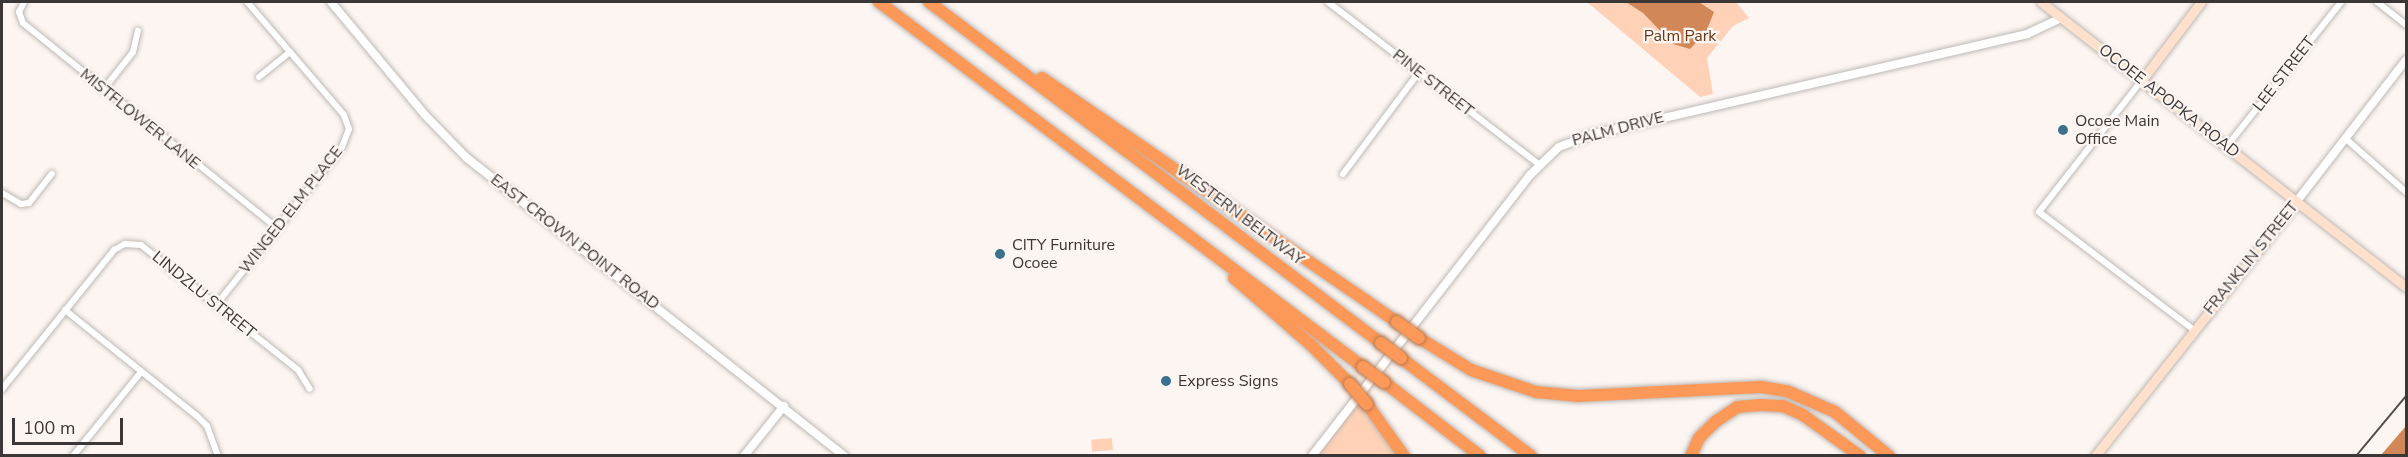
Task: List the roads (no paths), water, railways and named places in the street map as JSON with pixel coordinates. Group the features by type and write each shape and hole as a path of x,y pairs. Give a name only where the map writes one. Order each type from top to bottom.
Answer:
{"highway":[{"path":"879,2 1480,456"},
{"path":"930,2 1419,338 1472,370 1536,392 1578,396 1761,387 1787,392 1835,412 1889,456"},
{"name":"WESTERN BELTWAY","path":"930,2 1531,456"},
{"path":"1137,196 1310,344 1367,404 1404,456"},
{"path":"1691,456 1699,438 1715,422 1737,407 1761,405 1783,406 1803,415 1860,456"}],"main road":[{"name":"OCOEE APOPKA ROAD","path":"2041,2 2406,287"},
{"path":"2142,80 2201,2"},
{"name":"FRANKLIN STREET","path":"2095,456 2297,201"}],"street":[{"name":"MISTFLOWER LANE","path":"24,2 19,12 23,23 103,90 278,228"},
{"name":"WINGED ELM PLACE","path":"216,305 342,147 349,129 344,115 247,2"},
{"name":"EAST CROWN POINT ROAD","path":"331,2 431,122 467,158 845,456"},
{"name":"PINE STREET","path":"1328,2 1538,165"},
{"name":"LEE STREET","path":"2227,146 2340,2"},
{"path":"2376,2 2406,25"},
{"name":"PALM DRIVE","path":"1312,456 1538,165 1559,147 1590,135 2027,34 2062,18"},
{"path":"103,90 133,52 138,31"},
{"path":"259,76 290,52"},
{"name":"FRANKLIN STREET","path":"2297,201 2406,60"},
{"path":"1343,174 1419,72"},
{"path":"2142,80 2040,212 2194,330"},
{"path":"2345,138 2406,192"},
{"path":"2,193 21,204 29,202 52,174"},
{"name":"LINDZLU STREET","path":"2,389 114,250 125,244 141,245 298,370 310,389"},
{"path":"65,310 207,426 218,456"},
{"path":"74,456 141,372"},
{"path":"744,456 784,406"}],"railway":[{"path":"2356,456 2406,396"}],"place":[{"name":"Ocoee Main Office","path":"2063,130"},
{"name":"CITY Furniture Ocoee","path":"1000,254"},
{"name":"Express Signs","path":"1166,381"}],"park label":[{"name":"Palm Park","path":"1680,36"}]}
